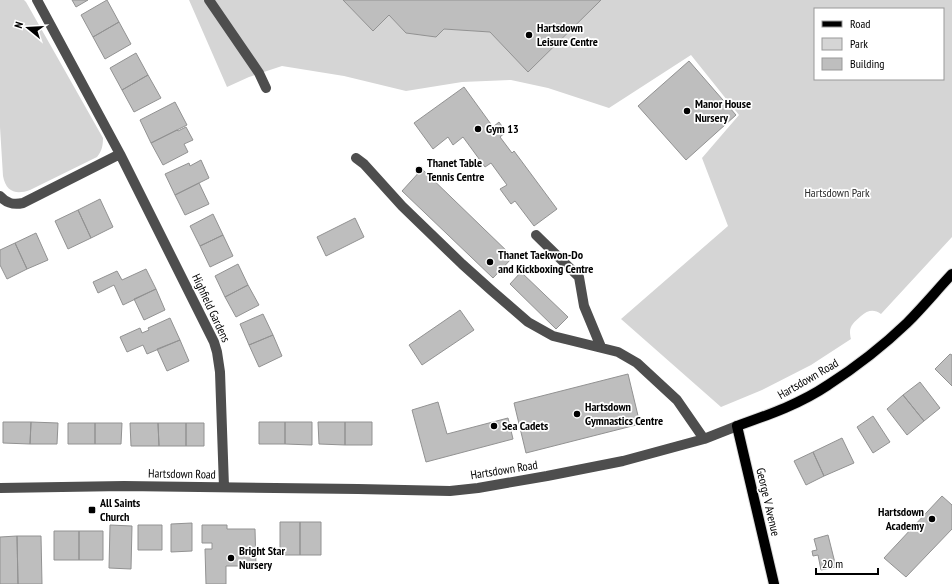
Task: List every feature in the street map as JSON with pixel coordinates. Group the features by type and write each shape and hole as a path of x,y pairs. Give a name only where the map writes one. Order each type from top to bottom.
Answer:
{"main road":[{"name":"Hartsdown Road","path":"736,426 792,405 828,386 881,346 907,322 952,274"},
{"name":"George V Avenue","path":"736,426 774,584"}],"street":[{"name":"Highfield Gardens","path":"37,0 120,154 214,342 220,372 224,487"},
{"path":"209,0 259,73 266,88"},
{"path":"0,196 6,202 12,204 24,202 120,154"},
{"path":"356,158 364,164 402,206 457,259 490,290 528,322 553,336 618,352 637,363 652,375 677,400 704,439"},
{"path":"536,235 579,277 584,306 600,347"},
{"name":"Hartsdown Road","path":"0,488 124,486 450,491 478,488 623,461 704,439 736,426"}],"green space":[{"path":"0,0 24,0 26,2 103,138 102,148 97,157 30,190 20,192 9,189 3,176 0,127"},
{"name":"Hartsdown Park","path":"189,0 952,0 952,237 881,314 876,311 869,311 855,321 850,329 851,339 811,365 762,390 721,407 621,319 728,226 702,158 739,115 691,55 609,108 548,88 511,80 462,82 406,91 344,76 282,66 249,77 227,87"}],"building":[{"path":"72,0 88,0 76,7"},
{"path":"107,0 119,22 93,37 81,15"},
{"name":"Hartsdown Leisure Centre","path":"343,0 601,0 528,72 490,32 444,29 436,37 406,33 389,15 373,31"},
{"path":"119,22 131,44 105,59 93,37"},
{"path":"136,53 148,75 122,90 110,68"},
{"name":"Manor House Nursery","path":"689,61 736,115 686,160 638,106"},
{"path":"148,75 161,98 134,112 122,90"},
{"path":"464,87 493,127 499,122 506,132 500,137 512,153 514,151 557,209 534,226 515,201 511,204 500,189 507,185 491,163 485,167 463,137 453,145 448,137 433,149 414,123"},
{"path":"175,102 187,125 151,143 140,120"},
{"path":"186,127 193,140 184,144 188,152 163,165 151,143"},
{"path":"201,160 209,178 175,195 165,174 189,163 190,166"},
{"path":"422,169 513,257 493,278 402,191"},
{"path":"199,183 209,204 185,215 175,195"},
{"path":"100,199 113,227 91,238 78,210"},
{"path":"78,210 91,238 68,249 55,221"},
{"path":"213,214 223,235 200,246 190,226"},
{"path":"355,218 364,237 326,256 317,237"},
{"path":"36,233 48,260 27,269 15,243"},
{"path":"223,235 233,256 210,267 200,246"},
{"path":"15,243 27,269 7,279 0,265 0,250"},
{"path":"238,264 248,285 225,297 215,276"},
{"path":"146,269 156,289 123,305 114,285 98,293 93,282 117,271 122,280"},
{"path":"521,272 568,317 556,329 510,284"},
{"path":"248,285 259,305 236,317 225,297"},
{"path":"156,289 165,310 144,320 134,299"},
{"path":"460,310 474,330 422,365 409,345"},
{"path":"263,314 273,335 249,345 240,324"},
{"path":"170,318 180,340 147,354 143,345 127,352 120,337 140,328 142,333 149,330 148,328"},
{"path":"273,335 282,356 259,367 249,345"},
{"path":"180,340 189,361 167,371 157,349"},
{"path":"950,354 952,355 952,386 935,369"},
{"name":"Hartsdown Gymnastics Centre","path":"628,374 640,424 526,453 514,403"},
{"path":"920,382 940,408 924,421 903,395"},
{"path":"903,395 924,421 907,435 887,409"},
{"name":"Sea Cadets","path":"438,402 447,434 508,418 513,439 426,462 412,410"},
{"path":"873,416 890,442 873,453 857,427"},
{"path":"3,422 31,422 30,444 3,443"},
{"path":"31,422 58,423 57,444 30,444"},
{"path":"259,422 285,422 285,444 259,444"},
{"path":"285,422 312,422 312,445 285,444"},
{"path":"318,422 345,422 345,445 319,444"},
{"path":"345,422 372,422 372,445 345,445"},
{"path":"68,423 95,423 95,444 68,444"},
{"path":"95,423 122,423 121,444 95,444"},
{"path":"130,423 158,423 159,446 131,446"},
{"path":"158,423 186,423 186,446 159,446"},
{"path":"186,423 204,423 204,446 186,446"},
{"path":"842,438 854,463 824,476 813,452"},
{"path":"813,452 824,476 806,485 794,461"},
{"path":"942,496 952,505 952,529 906,577 884,558"},
{"path":"280,522 300,522 300,555 280,555"},
{"path":"300,522 321,522 321,555 300,555"},
{"path":"192,523 192,551 171,552 171,524"},
{"path":"110,525 132,526 131,569 109,568"},
{"path":"138,525 162,525 162,550 138,550"},
{"name":"Bright Star Nursery","path":"202,525 227,525 227,529 255,529 256,566 226,566 226,584 206,584 205,549 212,549 212,543 202,543"},
{"path":"54,531 79,531 79,560 54,560"},
{"path":"79,531 103,531 103,560 79,560"},
{"path":"828,535 836,567 821,570 818,555 813,556 812,551 817,550 814,539"},
{"path":"17,536 41,536 42,584 18,584"},
{"path":"17,536 18,584 0,584 0,537"}],"place":[{"name":"Hartsdown Leisure Centre","path":"529,35"},
{"name":"Manor House Nursery","path":"687,111"},
{"name":"Gym 13","path":"478,129"},
{"name":"Thanet Table Tennis Centre","path":"419,170"},
{"name":"Thanet Taekwon-Do and Kickboxing Centre","path":"490,262"},
{"name":"Hartsdown Gymnastics Centre","path":"577,414"},
{"name":"Sea Cadets","path":"494,426"},
{"name":"All Saints Church","path":"92,510"},
{"name":"Hartsdown Academy","path":"932,519"},
{"name":"Bright Star Nursery","path":"231,558"}]}
